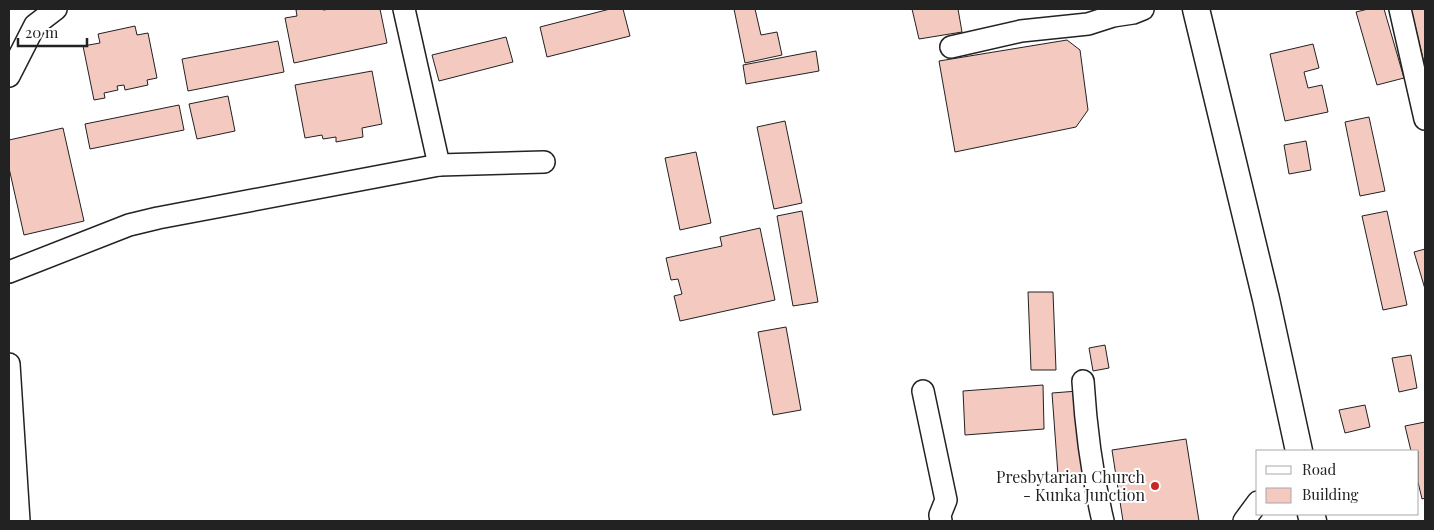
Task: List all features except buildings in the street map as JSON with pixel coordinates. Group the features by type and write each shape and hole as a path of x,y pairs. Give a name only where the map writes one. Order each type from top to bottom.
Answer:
{"street":[{"path":"9,76 35,25 56,9"},
{"path":"404,9 439,165"},
{"path":"951,47 1021,31 1088,24 1143,9"},
{"path":"1196,9 1266,299 1299,450"},
{"path":"1400,9 1425,119"},
{"path":"9,272 129,225 439,165 544,162"},
{"path":"9,364 19,521"},
{"path":"1083,381 1087,432 1103,521"},
{"path":"923,391 946,500 940,514 941,521"},
{"path":"1244,521 1256,505"}],"place":[{"name":"Presbytarian Church - Kunka Junction","path":"1155,486"}]}
